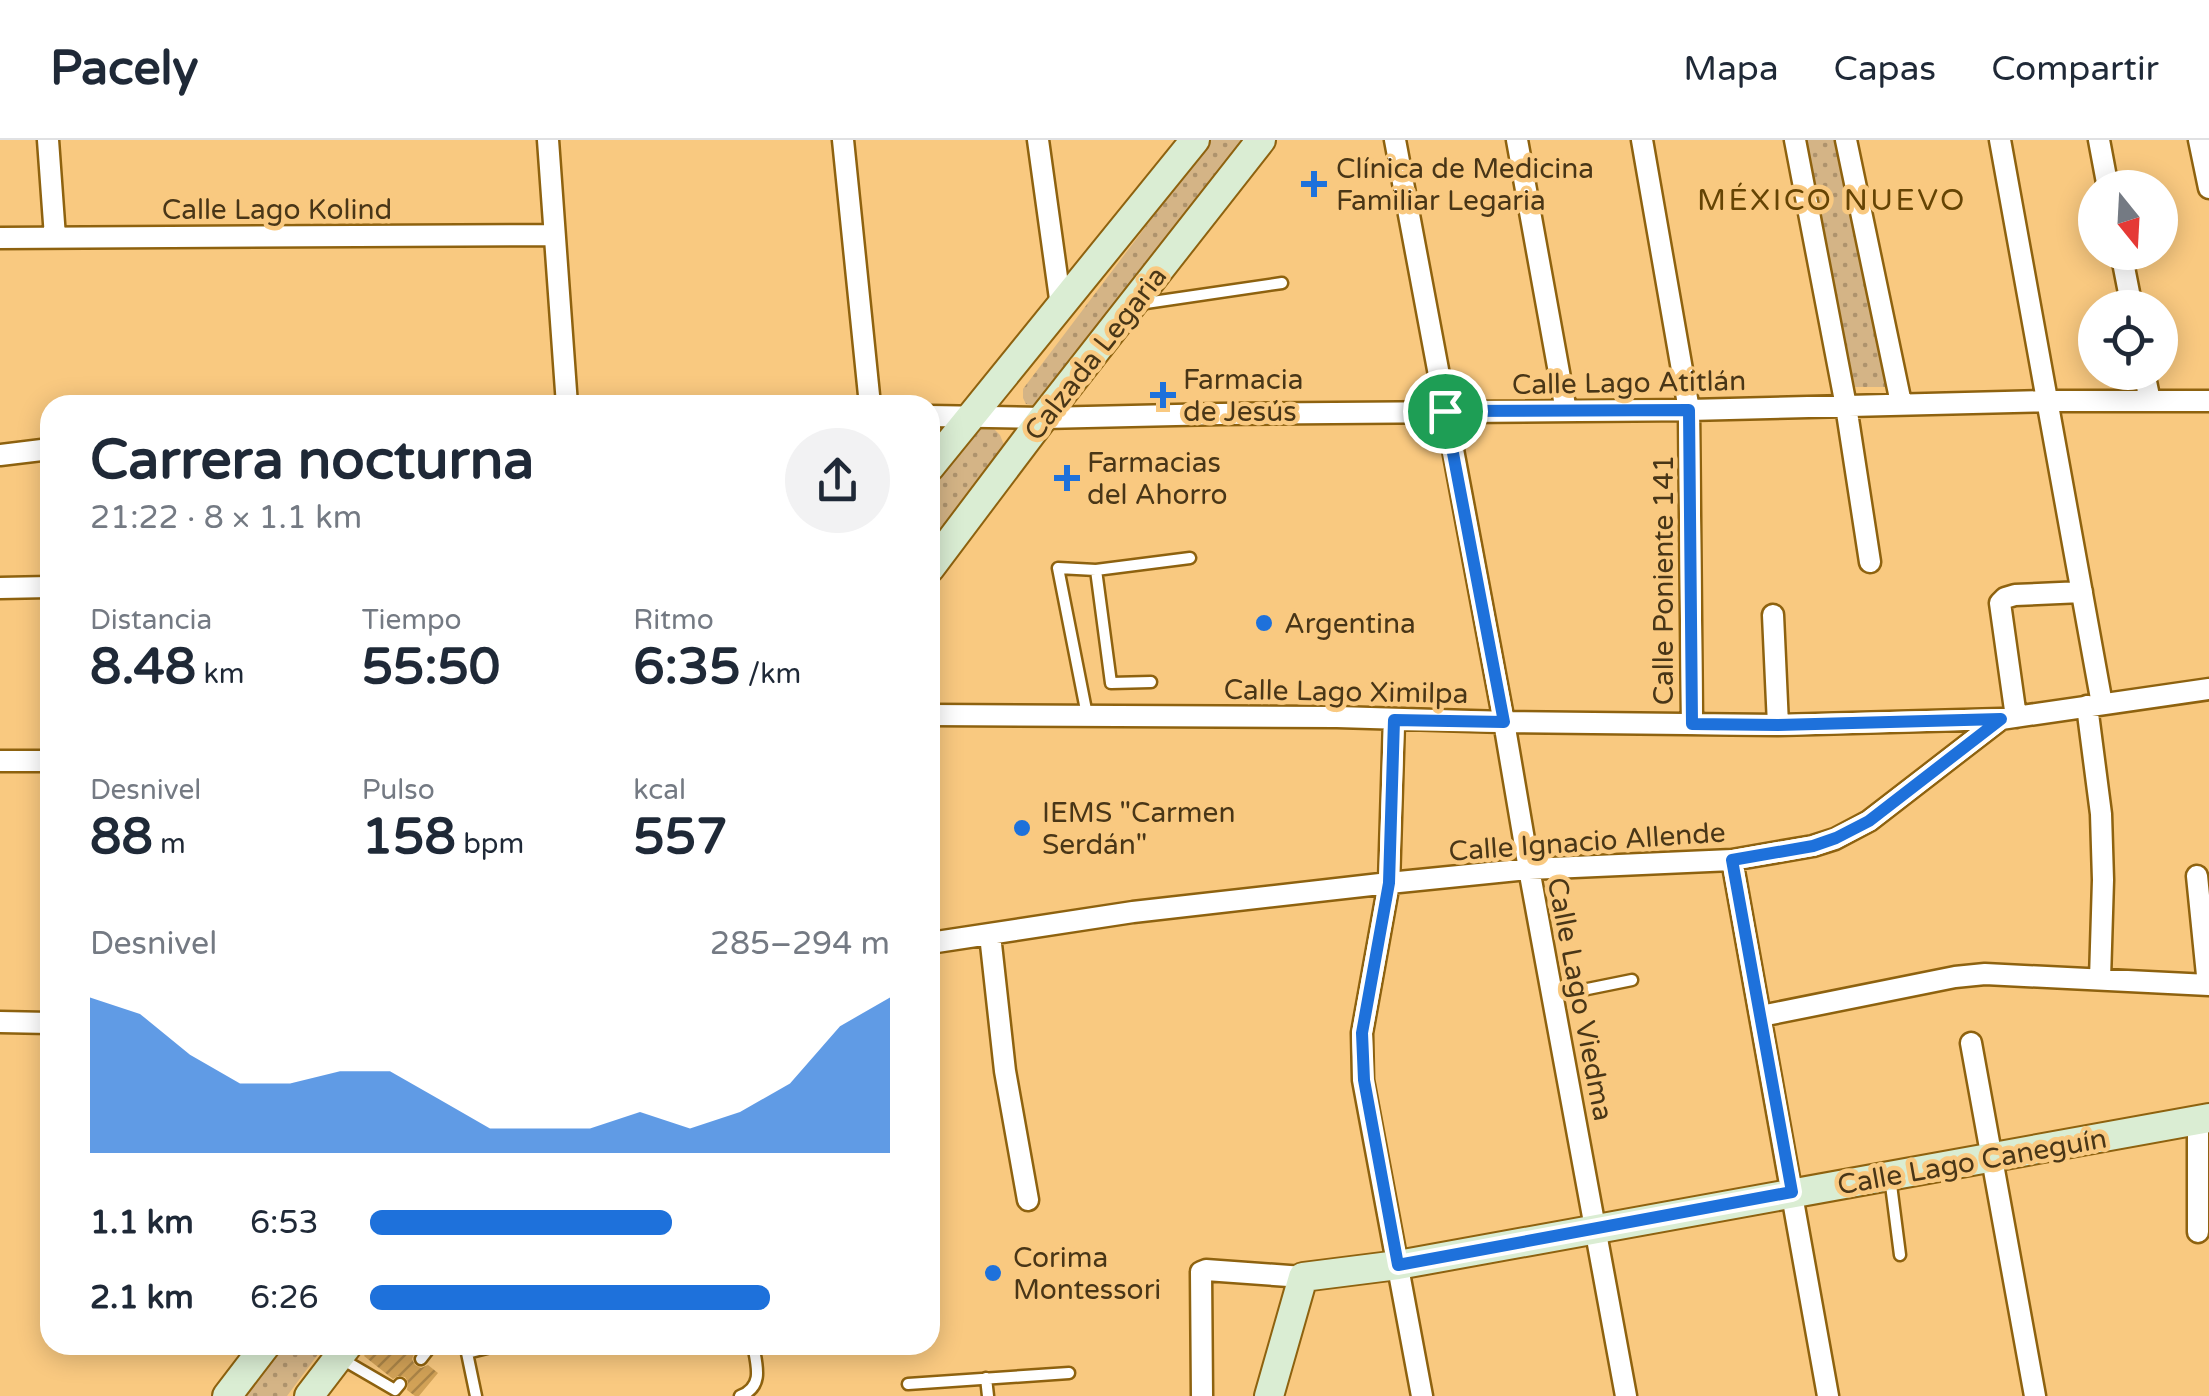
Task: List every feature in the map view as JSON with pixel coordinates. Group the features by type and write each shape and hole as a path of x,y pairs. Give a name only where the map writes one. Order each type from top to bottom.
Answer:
{"main road":[{"name":"Calzada Legaria","path":"940,455 1195,140"},
{"name":"Calzada Legaria","path":"940,555 1261,140"},
{"name":"Calle Lago Caneguín","path":"1303,1277 1398,1265 2204,1119"},
{"path":"1269,1396 1303,1277"},
{"path":"227,1396 258,1355"},
{"path":"309,1396 341,1355"}],"street":[{"path":"48,140 55,238"},
{"path":"548,140 566,395"},
{"path":"844,140 869,395"},
{"path":"1038,140 1060,306"},
{"name":"Calle Lago Viedma","path":"1395,140 1626,1396"},
{"path":"1518,140 1566,411"},
{"name":"Calle Poniente 141","path":"1642,140 1689,410 1692,724"},
{"path":"1795,140 1846,406 1870,562"},
{"path":"1846,140 1901,403"},
{"path":"2000,140 2082,592 2095,705 2102,880 2100,979"},
{"path":"2099,140 2105,170"},
{"path":"2199,140 2209,188"},
{"name":"Calle Lago Kolind","path":"0,238 554,235"},
{"path":"2148,390 2150,401"},
{"name":"Calle Lago Atitlán","path":"940,416 1042,418 2209,401"},
{"path":"0,454 40,449"},
{"path":"0,588 40,587"},
{"path":"2008,718 2000,603 2014,595 2082,592"},
{"path":"1773,615 1778,725"},
{"name":"Calle Ignacio Allende","path":"940,942 1133,912 1389,883 1529,869 1732,860 1813,846 1869,821 2008,718 2209,688"},
{"name":"Calle Lago Ximilpa","path":"940,716 1337,717 1778,725 2008,718"},
{"path":"1394,720 1389,883 1362,1033 1363,1064 1422,1396"},
{"path":"0,761 40,761"},
{"path":"1732,860 1828,1396"},
{"path":"1760,1016 1985,974 2209,984 2197,876"},
{"path":"990,935 1004,1071 1028,1200"},
{"path":"0,1022 40,1023"},
{"path":"1971,1043 2036,1396"},
{"path":"2198,1232 2204,1119"},
{"name":"Calle Lago Caneguín","path":"1202,1396 1201,1272 1303,1277"}],"lane":[{"path":"1133,304 1282,283"},
{"path":"1088,715 1058,568 1096,570 1190,558"},
{"path":"1096,570 1111,683 1151,682"},
{"path":"1554,996 1632,980"},
{"path":"1890,1176 1900,1255"},
{"path":"349,1355 396,1390 400,1384"},
{"path":"421,1359 424,1355"},
{"path":"466,1355 476,1396"},
{"path":"740,1396 756,1384 755,1355"},
{"path":"908,1384 1069,1373"},
{"path":"986,1378 988,1396"}],"shaded area":[{"path":"1211,140 1251,140 1039,406 1026,404 1023,389"},
{"path":"1803,140 1837,140 1886,387 1855,387"},
{"path":"993,428 1004,445 940,531 940,474 976,430"},
{"path":"270,1355 318,1355 287,1396 239,1396"}],"building":[{"path":"414,1355 415,1365 428,1365 438,1373 415,1396 407,1390 405,1377 393,1379 364,1356"}],"place":[{"name":"Clínica de Medicina Familiar Legaria","path":"1314,184"},
{"name":"Farmacia de Jesús","path":"1163,395"},
{"name":"Farmacias del Ahorro","path":"1067,478"},
{"name":"Argentina","path":"1264,623"},
{"name":"IEMS \"Carmen Serdán\"","path":"1022,828"},
{"name":"Corima Montessori","path":"993,1273"}],"district":[{"name":"MÉXICO NUEVO","path":"1832,200"}],"route":[{"path":"1689,410 1692,724 2001,719 1869,821 1850,831 1813,846 1732,860 1792,1192 1398,1265 1364,1080 1362,1033 1389,883 1394,720 1504,722 1445,411 1689,410"}]}
